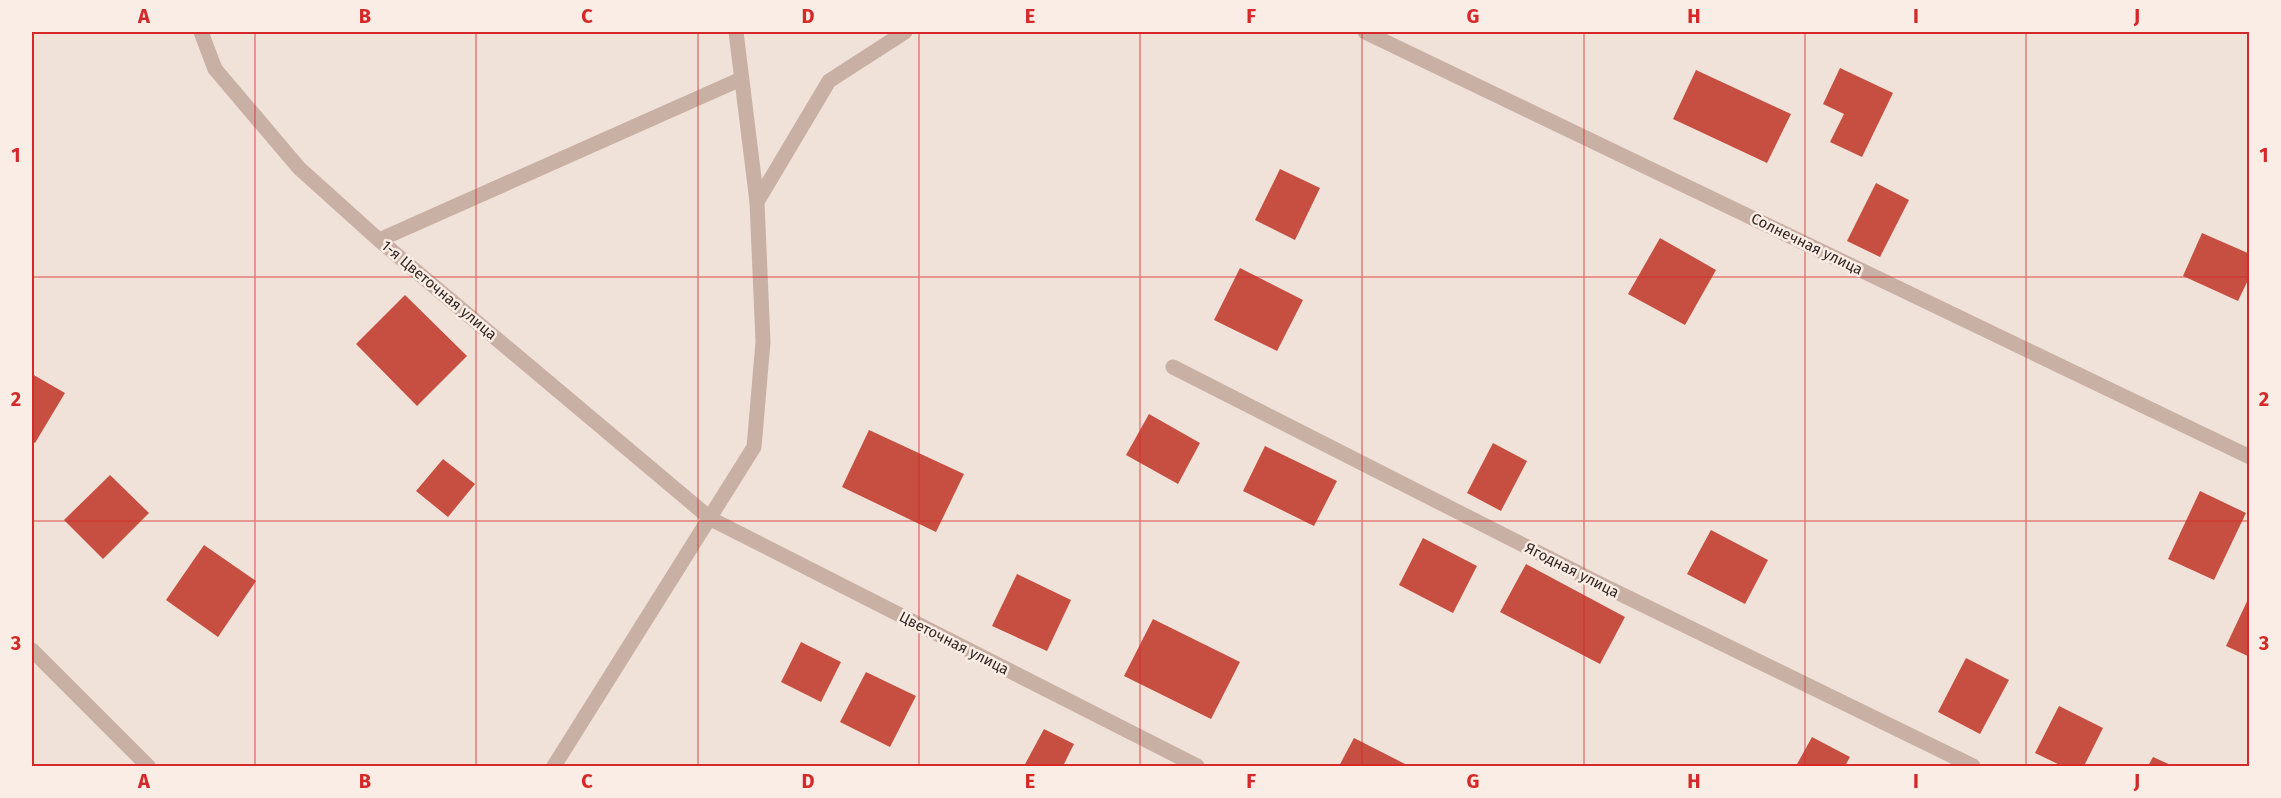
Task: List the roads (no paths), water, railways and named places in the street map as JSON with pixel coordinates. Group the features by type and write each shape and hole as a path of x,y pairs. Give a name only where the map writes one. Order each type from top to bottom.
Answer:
{"street":[{"name":"1-я Цветочная улица","path":"201,32 215,69 298,168 379,240 711,519"},
{"path":"554,766 711,519 754,447 763,342 757,202 736,32"},
{"path":"757,202 829,81 905,32"},
{"name":"Солнечная улица","path":"1365,32 2250,457"},
{"path":"379,240 741,79"},
{"name":"Ягодная улица","path":"1173,367 1604,587 1973,766"},
{"name":"Цветочная улица","path":"711,519 1197,766"},
{"path":"32,650 148,766"}]}
